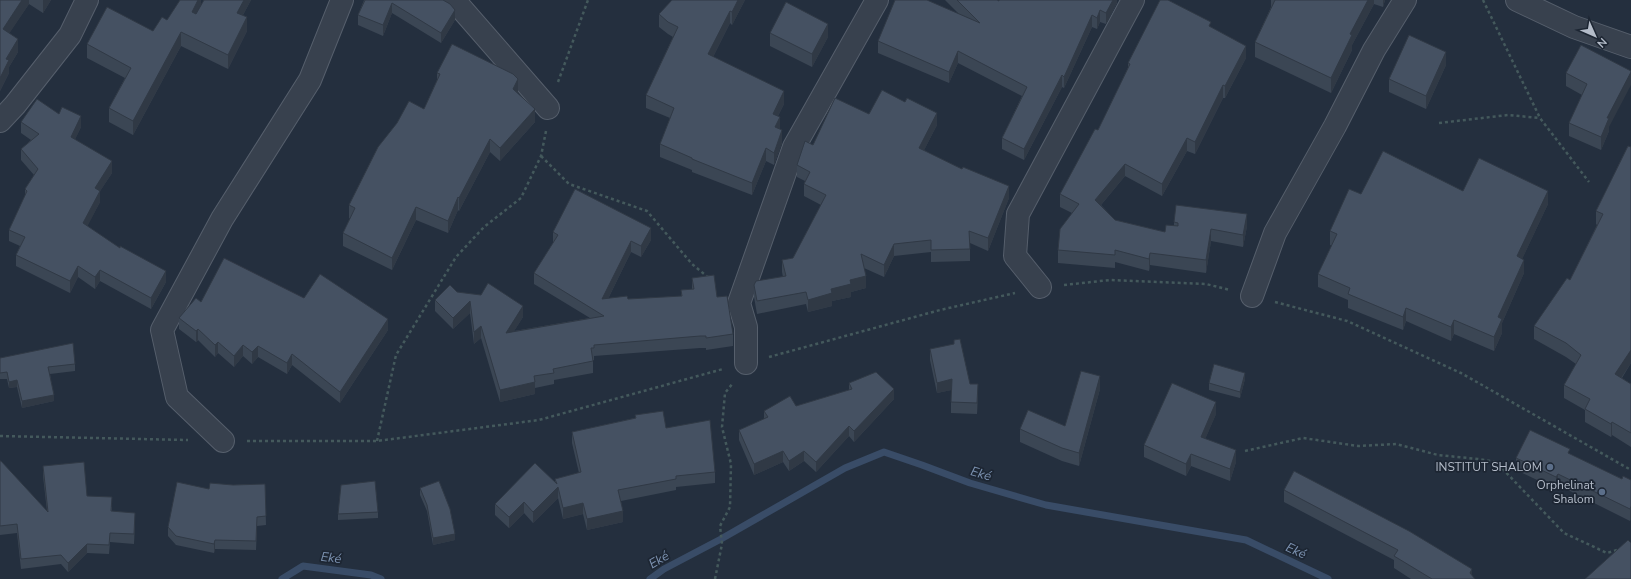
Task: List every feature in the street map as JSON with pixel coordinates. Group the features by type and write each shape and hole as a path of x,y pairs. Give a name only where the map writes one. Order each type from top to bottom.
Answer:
{"street":[{"path":"0,121 15,105 70,35 87,0"},
{"path":"223,441 177,397 162,330 222,219 310,80 342,0"},
{"path":"454,0 548,108"},
{"path":"746,363 746,327 739,303 794,147 876,0"},
{"path":"1040,287 1015,256 1018,214 1133,0"},
{"path":"1252,296 1275,233 1335,126 1374,50 1405,0"},
{"path":"1517,0 1574,27 1631,47"}],"path":[{"path":"377,441 396,355 456,257 484,227 521,198 541,156 548,108 588,0"},
{"path":"1483,0 1540,118 1589,182"},
{"path":"1439,123 1508,115 1540,118"},
{"path":"541,156 569,184 647,211 692,264 710,279"},
{"path":"0,436 223,441 377,441 539,420 940,310 1040,287 1110,280 1206,284 1347,321 1461,373 1631,470"},
{"path":"716,579 722,544 720,526 730,507 731,464 722,427 725,393 741,375 746,363"},
{"path":"1246,451 1303,438 1358,446 1396,444 1438,455 1496,462 1564,532 1607,553 1625,547"}],"building":[{"path":"0,0 22,0 3,29 18,39 6,59 9,60 0,78"},
{"path":"180,0 198,0 192,12 196,14 204,0 244,0 237,13 247,17 228,55 181,32 133,121 109,108 131,68 87,44 107,7 153,31 162,17 167,20"},
{"path":"365,0 443,0 450,4 455,10 441,33 392,3 383,25 358,15"},
{"path":"672,0 738,0 732,12 730,11 708,54 784,91 773,114 780,117 775,127 782,130 774,153 766,148 752,183 692,159 660,144 674,108 646,95 678,27 668,22 659,14"},
{"path":"895,0 927,0 980,23 957,0 1113,0 1106,13 1100,10 1097,18 1092,15 1064,77 1062,75 1024,149 1002,138 1027,87 958,51 949,72 878,41"},
{"path":"1160,0 1168,0 1211,22 1209,26 1246,46 1225,86 1223,85 1195,142 1187,138 1162,184 1125,164 1095,200 1115,220 1165,232 1166,225 1178,226 1178,223 1174,222 1176,205 1247,214 1243,235 1211,229 1206,260 1150,253 1149,259 1115,250 1115,255 1058,250 1060,229 1079,204 1060,194 1095,129 1098,130 1130,64 1128,63"},
{"path":"1275,0 1368,0 1350,34 1352,35 1331,78 1255,42"},
{"path":"786,2 828,24 812,54 770,33"},
{"path":"1409,35 1446,52 1426,96 1389,79"},
{"path":"452,44 513,74 518,79 513,89 535,109 500,148 490,139 459,198 458,197 448,221 416,207 392,258 343,233 355,208 349,205 378,147 397,123 409,101 424,109 440,74 437,73"},
{"path":"1581,45 1631,71 1607,118 1609,118 1601,137 1569,123 1587,84 1566,73"},
{"path":"882,90 905,102 907,98 937,113 919,148 962,169 963,167 1009,186 988,238 969,231 970,249 931,250 931,240 894,244 884,265 861,254 866,276 850,280 851,284 831,289 832,293 808,300 806,292 757,301 754,285 756,281 786,276 782,260 793,258 826,195 804,184 810,172 797,165 805,141 813,145 835,98 869,114"},
{"path":"37,99 59,114 62,107 81,116 71,137 112,161 95,188 100,191 83,223 120,248 120,246 166,271 151,298 100,270 95,277 78,266 70,281 16,255 25,237 9,230 27,191 25,189 38,169 21,149 39,134 21,122"},
{"path":"1628,146 1631,147 1631,350 1615,374 1631,384 1631,433 1612,422 1611,424 1585,409 1590,399 1564,385 1581,355 1566,343 1534,326 1567,278 1570,280 1603,214 1596,211"},
{"path":"1383,151 1463,191 1479,158 1548,191 1517,256 1524,260 1498,317 1502,319 1494,337 1454,320 1451,327 1406,308 1403,317 1348,294 1350,288 1318,274 1337,234 1330,231 1349,189 1361,194"},
{"path":"575,189 651,228 641,246 631,241 602,299 627,296 628,299 682,296 681,290 694,289 692,278 714,275 717,297 727,296 733,334 706,338 706,336 700,336 594,345 594,348 591,348 593,361 553,369 554,373 534,376 535,382 500,390 481,326 474,332 470,301 453,318 435,300 450,285 457,292 481,295 488,283 523,306 506,333 604,316 534,273 558,235 553,232"},
{"path":"224,258 304,298 320,274 388,319 340,392 292,354 287,363 258,346 252,352 243,345 234,356 218,342 215,345 198,329 196,331 179,318 196,298 201,302"},
{"path":"960,339 970,384 978,384 977,403 951,402 952,379 937,383 930,349 954,344 954,340"},
{"path":"73,343 75,364 48,367 54,395 22,401 17,380 9,382 7,372 0,373 0,358"},
{"path":"1214,364 1245,373 1240,392 1209,383"},
{"path":"1081,371 1100,376 1079,453 1062,448 1020,429 1028,410 1065,426"},
{"path":"876,372 894,389 854,431 849,426 816,462 804,451 789,461 783,451 754,464 739,430 768,417 764,411 790,396 796,406 852,389 849,383"},
{"path":"1172,383 1216,402 1201,437 1236,450 1230,469 1191,454 1186,464 1144,445"},
{"path":"663,411 666,428 710,420 715,472 676,476 676,479 618,490 623,511 587,519 583,503 563,508 558,487 533,512 524,502 509,517 495,504 535,463 557,484 555,479 581,472 572,432 636,418 635,415"},
{"path":"1530,430 1570,449 1568,453 1622,479 1623,476 1631,480 1630,509 1558,474 1556,477 1516,458"},
{"path":"0,461 48,512 43,466 84,462 87,496 112,497 111,511 135,513 134,534 110,533 109,545 87,544 68,563 61,555 21,559 17,524 0,526"},
{"path":"1294,471 1409,531 1472,569 1470,573 1475,579 1432,579 1394,556 1398,550 1284,490"},
{"path":"375,481 378,512 338,514 341,485"},
{"path":"439,481 450,509 455,534 433,538 427,505 420,488"},
{"path":"177,482 209,489 210,483 233,485 265,484 266,516 257,517 256,541 215,540 214,544 176,536 168,527"},
{"path":"1628,540 1631,543 1631,579 1585,579"}],"waterway":[{"name":"Eké","path":"650,579 664,569 721,539 845,468 884,452 970,483 1046,505 1246,540 1328,579"},
{"name":"Eké","path":"282,579 303,566 371,575 381,579"}],"place":[{"name":"INSTITUT SHALOM","path":"1550,467"},
{"name":"Orphelinat Shalom","path":"1602,492"}]}
